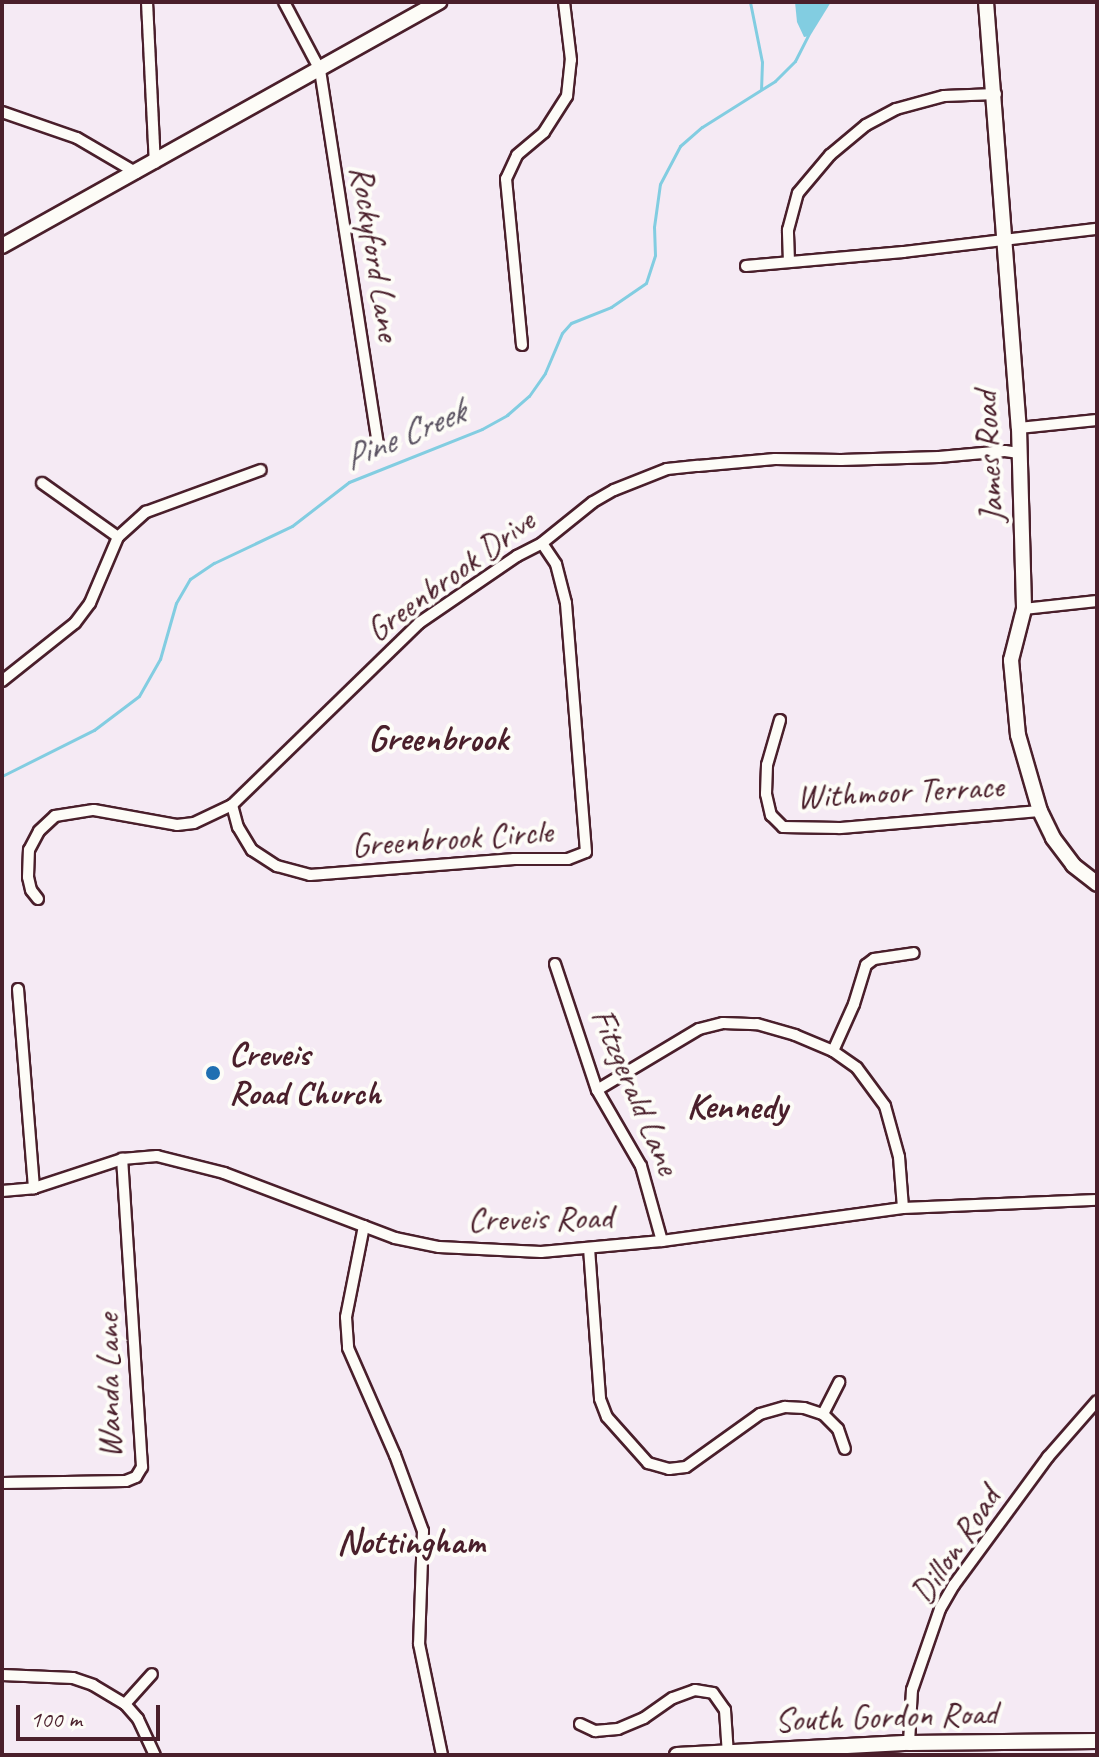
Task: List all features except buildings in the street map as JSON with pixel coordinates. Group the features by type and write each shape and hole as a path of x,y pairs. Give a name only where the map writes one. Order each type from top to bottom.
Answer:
{"street":[{"path":"147,2 155,163"},
{"name":"Rockyford Lane","path":"284,2 320,70 378,444"},
{"path":"2,246 439,2"},
{"path":"522,345 506,179 517,155 544,132 567,96 571,60 564,2"},
{"name":"James Road","path":"986,2 996,94 1002,242 1019,428 1024,609 1014,642 1011,675 1018,735 1040,811 1064,853 1097,884"},
{"path":"789,262 788,230 798,193 830,155 866,125 896,109 944,96 996,94"},
{"path":"2,112 77,138 137,173"},
{"path":"746,266 1002,242 1097,229"},
{"path":"1019,428 1097,420"},
{"name":"Greenbrook Drive","path":"38,899 31,890 28,877 29,850 39,831 55,816 94,810 177,825 194,823 232,805 419,623 506,563 542,543 593,502 667,469 775,459 841,460 1019,453"},
{"path":"2,681 75,623 90,603 118,537 146,512 261,470"},
{"path":"42,483 118,537"},
{"name":"Greenbrook Circle","path":"232,805 238,827 252,850 277,866 310,875 514,859 568,859 586,852 566,603 556,564 542,543"},
{"path":"1024,609 1097,601"},
{"name":"Withmoor Terrace","path":"780,720 767,765 766,794 771,815 783,827 840,828 1040,811"},
{"path":"833,1051 854,1004 866,965 874,959 914,953"},
{"name":"Fitzgerald Lane","path":"555,964 597,1090 641,1166 662,1241"},
{"path":"18,989 34,1188"},
{"path":"597,1090 699,1029 723,1023 757,1024 795,1035 833,1051 857,1068 885,1106 899,1157 903,1208"},
{"name":"Creveis Road","path":"2,1191 34,1188 122,1159 157,1156 186,1162 364,1226 439,1247 541,1252 662,1241 903,1208 1097,1200"},
{"name":"Wanda Lane","path":"2,1483 126,1481 136,1477 142,1467 122,1159"},
{"path":"364,1226 347,1308 348,1348 395,1455 423,1531 419,1644 442,1755"},
{"path":"589,1248 600,1399 607,1417 648,1463 669,1469 686,1467 760,1414 785,1407 804,1408 823,1414 838,1429 845,1449"},
{"path":"823,1414 839,1382"},
{"name":"Dillon Road","path":"909,1743 908,1711 912,1690 940,1609 954,1585 1048,1457 1097,1401"},
{"path":"125,1704 152,1674"},
{"path":"2,1675 73,1678 125,1704 145,1728 155,1755"},
{"path":"580,1724 595,1731 618,1729 644,1718 673,1698 695,1690 713,1693 725,1710 728,1753"},
{"name":"South Gordon Road","path":"677,1755 909,1743 929,1750 1097,1741"}],"water":[{"path":"795,2 831,2 810,36 804,37 797,22"}],"waterway":[{"path":"750,2 762,62 761,89"},
{"name":"Pine Creek","path":"2,776 94,730 139,696 160,659 176,603 190,579 214,563 292,526 349,482 482,429 507,415 529,396 545,373 562,333 571,323 611,307 646,283 655,255 654,227 660,184 680,146 702,127 775,81 795,61 808,35"}],"place":[{"name":"Creveis Road Church","path":"213,1073"}],"district":[{"name":"Greenbrook","path":"438,739"},
{"name":"Kennedy","path":"737,1107"},
{"name":"Nottingham","path":"411,1542"}]}
